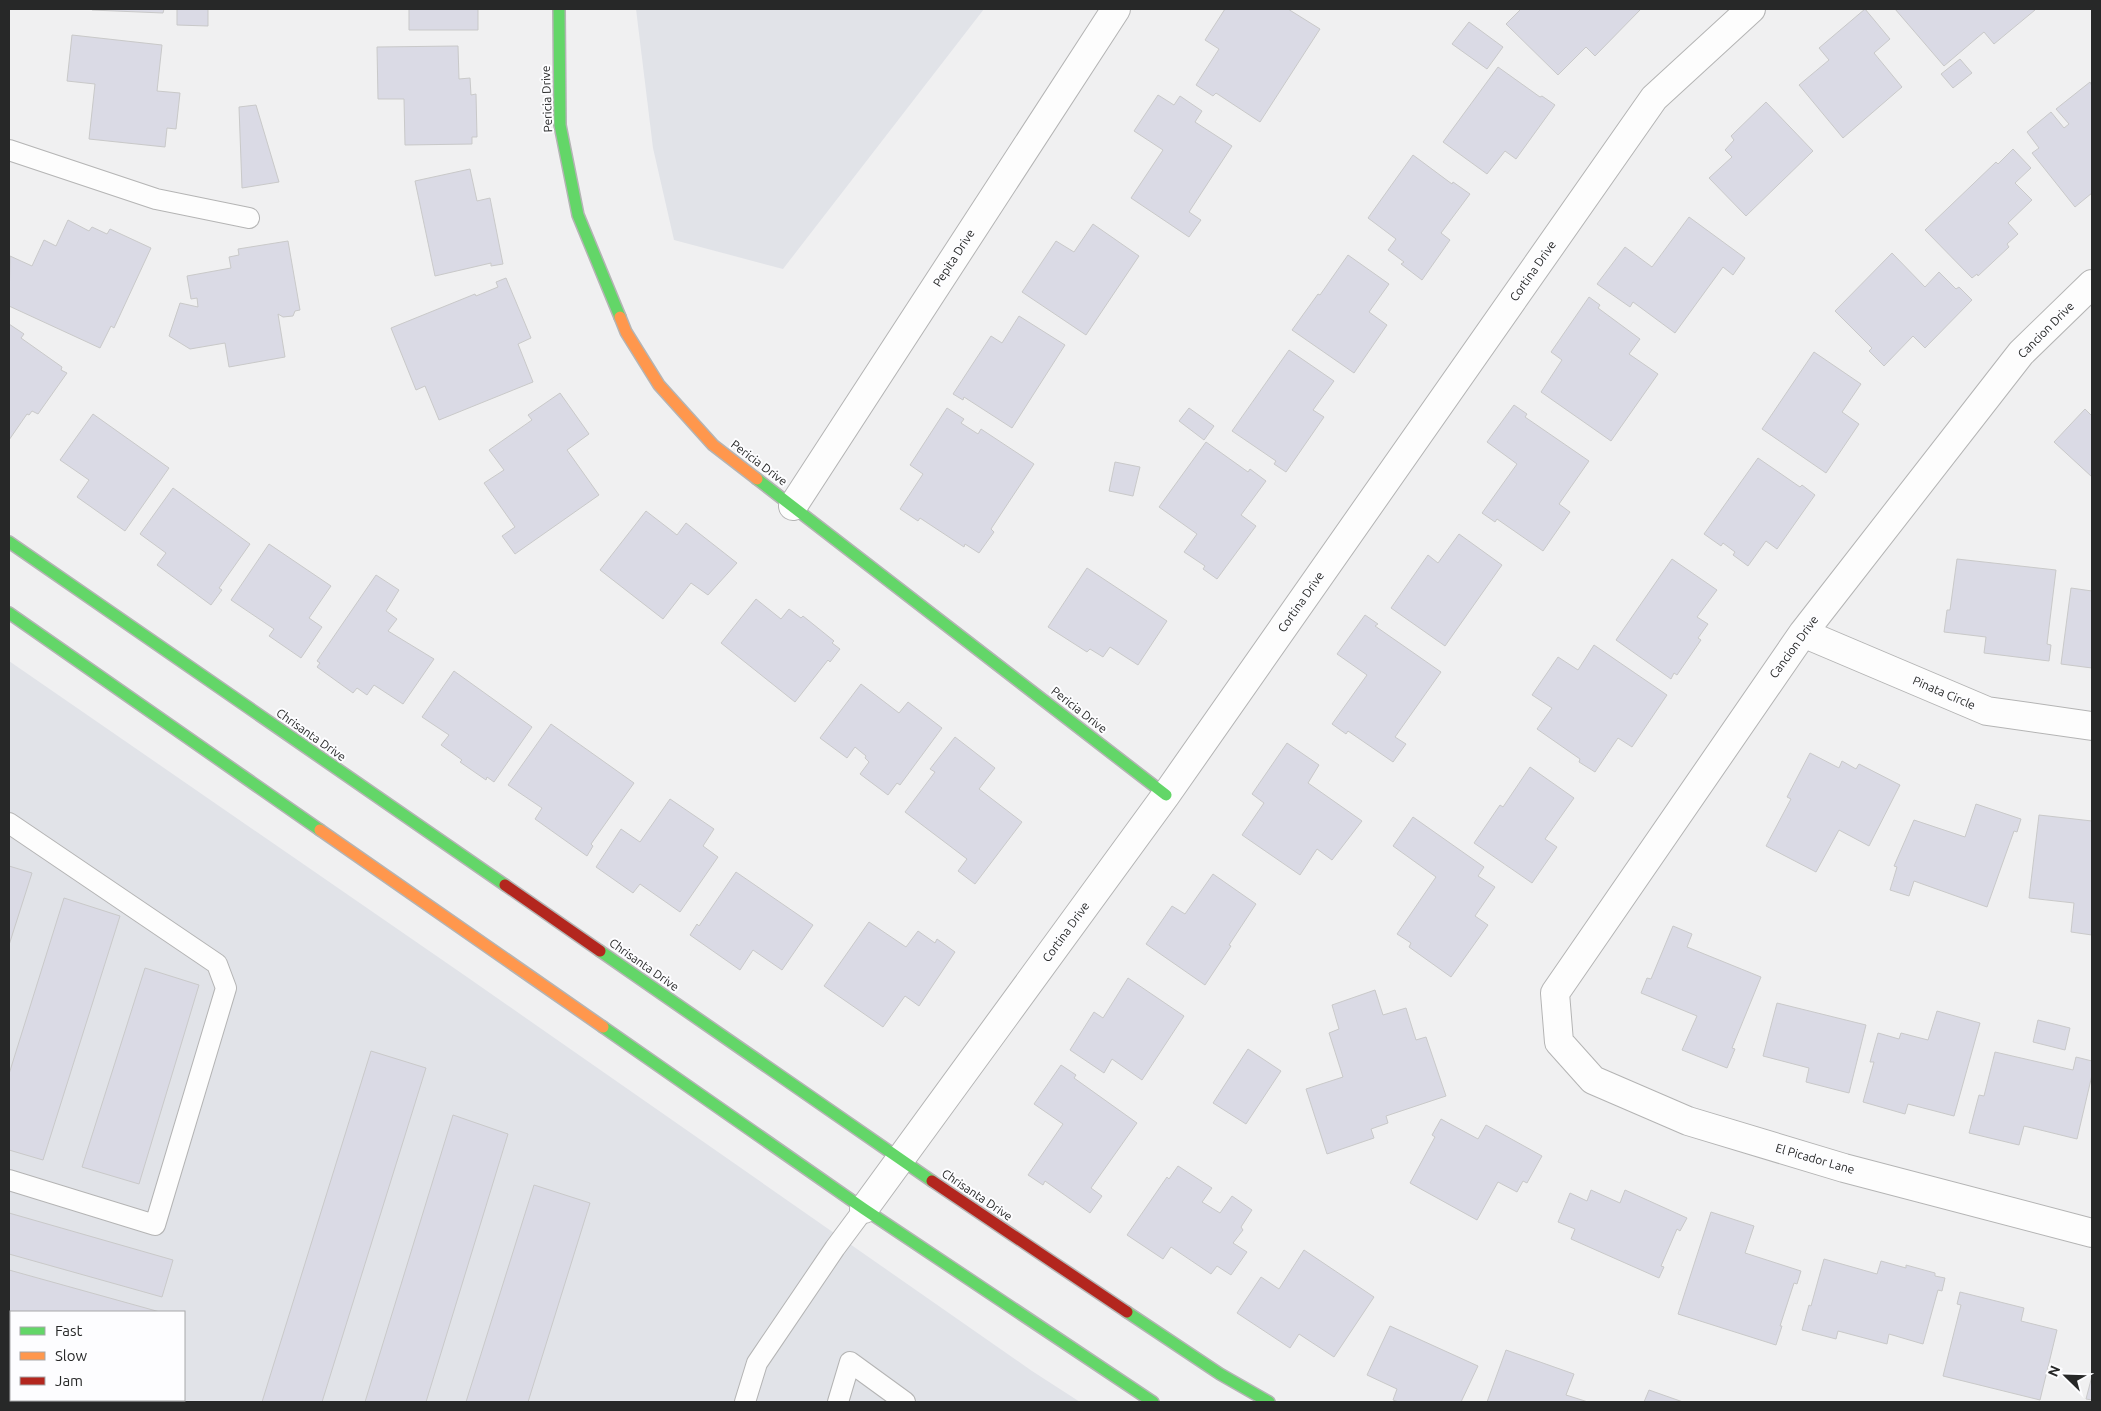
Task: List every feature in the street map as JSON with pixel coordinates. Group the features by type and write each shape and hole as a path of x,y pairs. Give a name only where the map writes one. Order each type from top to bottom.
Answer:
{"street":[{"name":"Pericia Drive","path":"559,9 560,125 578,215 626,332 659,385 713,445 1166,795"},
{"name":"Pepita Drive","path":"793,506 1116,9"},
{"name":"Cortina Drive","path":"864,1210 1166,795 1654,98 1751,9"},
{"name":"Cancion Drive","path":"1559,1042 1554,993 1803,633 2021,353 2092,284"},
{"name":"Chrisanta Drive","path":"9,542 901,1160 1220,1374 1269,1402"},
{"path":"9,614 420,898 864,1210 1153,1402"},
{"name":"Pinata Circle","path":"1803,633 1987,711 2092,726"},
{"name":"El Picador Lane","path":"1559,1042 1593,1080 1688,1121 1844,1168 2092,1233"}],"lane":[{"path":"9,150 156,199 249,218"},
{"path":"9,823 217,964 226,988 156,1225 9,1180"},
{"path":"746,1402 757,1363 835,1248 864,1210"},
{"path":"838,1402 850,1362 905,1402"}],"shaded area":[{"path":"636,9 984,9 783,269 674,240 653,148"},
{"path":"9,661 467,977 1032,1371 1080,1402 9,1402"}],"building":[{"path":"92,9 164,9 163,13"},
{"path":"177,9 208,9 208,26 177,25"},
{"path":"409,9 478,9 478,30 409,30"},
{"path":"1225,9 1288,9 1320,29 1260,122 1216,93 1213,96 1196,85 1219,49 1205,40"},
{"path":"1521,9 1641,9 1595,56 1586,47 1558,75 1506,24"},
{"path":"1865,9 1890,39 1874,53 1902,87 1843,138 1799,85 1829,60 1819,48"},
{"path":"1895,9 2035,10 1994,44 1984,32 1944,66"},
{"path":"1469,22 1503,47 1487,69 1452,44"},
{"path":"72,35 162,45 157,91 180,93 176,129 167,128 165,147 89,139 95,84 67,81"},
{"path":"458,46 459,79 470,78 471,95 476,94 477,137 472,137 472,144 405,145 404,99 378,99 377,47"},
{"path":"1960,59 1972,73 1953,88 1941,74"},
{"path":"1498,67 1540,97 1542,96 1555,105 1516,159 1505,151 1487,174 1443,142"},
{"path":"2090,82 2092,86 2092,193 2075,207 2032,153 2039,148 2027,132 2051,112 2064,128 2069,124 2056,109"},
{"path":"1158,95 1174,105 1180,96 1202,111 1195,122 1232,146 1189,212 1201,220 1189,237 1131,198 1163,150 1134,131"},
{"path":"1766,102 1813,151 1746,216 1709,178 1732,157 1725,150 1734,140 1731,136"},
{"path":"256,105 279,182 242,188 239,107"},
{"path":"2013,149 2031,168 2015,183 2032,200 2008,223 2018,234 2007,244 2009,247 1978,276 1977,274 1972,278 1925,230 1996,162 1998,164"},
{"path":"1413,155 1452,184 1453,182 1470,194 1441,233 1450,240 1422,280 1401,264 1404,262 1388,250 1396,239 1368,218"},
{"path":"470,169 477,201 490,198 503,264 491,266 491,263 435,276 415,181"},
{"path":"1689,217 1745,258 1733,275 1723,267 1675,333 1633,302 1630,307 1597,284 1625,247 1652,267"},
{"path":"68,220 89,231 92,227 107,234 110,229 151,248 114,328 111,326 100,348 9,306 10,256 32,266 44,240 56,246"},
{"path":"1093,224 1139,256 1086,335 1022,292 1056,241 1074,252"},
{"path":"288,241 300,310 295,311 293,316 283,317 278,314 285,357 229,367 225,343 190,349 169,336 180,303 198,307 197,298 191,299 187,276 231,268 229,257 239,255 238,249"},
{"path":"1892,253 1925,287 1939,272 1956,289 1959,287 1972,300 1925,348 1913,336 1884,366 1869,351 1872,348 1835,311"},
{"path":"1348,255 1389,284 1369,312 1387,325 1354,373 1292,330"},
{"path":"506,278 531,338 518,344 533,382 439,420 425,386 416,390 391,328 475,294 476,296 498,287 496,282"},
{"path":"1589,297 1600,305 1598,308 1640,339 1629,354 1658,374 1611,441 1541,392 1562,360 1551,352"},
{"path":"1019,316 1065,345 1012,428 964,397 963,400 953,394 991,336 1002,343"},
{"path":"9,324 24,334 21,338 62,367 61,370 67,373 38,414 32,411 29,415 27,414 9,440"},
{"path":"1289,350 1334,381 1313,410 1324,417 1286,472 1274,464 1276,461 1232,431"},
{"path":"1814,352 1861,384 1842,412 1859,424 1826,473 1762,429"},
{"path":"560,393 589,434 567,450 599,495 515,554 502,536 515,527 484,483 504,470 489,450 532,420 528,415"},
{"path":"1514,405 1527,414 1525,417 1589,461 1559,504 1570,512 1543,551 1497,519 1495,522 1482,513 1517,464 1487,442"},
{"path":"947,408 964,419 961,423 978,434 981,429 1034,464 991,529 994,532 979,553 965,544 964,547 920,518 918,521 900,509 923,474 910,465"},
{"path":"1189,408 1214,426 1204,440 1179,421"},
{"path":"2085,409 2092,416 2092,477 2054,442"},
{"path":"93,414 169,468 125,531 77,497 89,480 60,460"},
{"path":"1206,442 1248,472 1250,469 1266,481 1241,515 1256,526 1217,579 1203,569 1205,566 1184,552 1197,534 1159,507"},
{"path":"1758,458 1815,495 1777,549 1766,541 1748,566 1733,555 1735,552 1723,543 1721,546 1704,534"},
{"path":"1115,462 1140,467 1133,496 1109,491"},
{"path":"173,488 250,544 219,588 222,590 211,605 157,565 166,553 140,534"},
{"path":"646,511 677,535 686,523 737,563 708,595 691,583 663,619 600,570"},
{"path":"1459,534 1502,565 1445,646 1391,608 1428,555 1438,563"},
{"path":"269,544 331,586 309,618 322,627 301,658 269,636 274,629 231,600"},
{"path":"1672,559 1717,590 1697,617 1708,624 1698,638 1701,640 1677,675 1674,673 1671,679 1616,640"},
{"path":"1957,559 2056,570 2047,644 2051,645 2049,661 1984,653 1986,637 1944,632 1947,610 1950,610"},
{"path":"1087,568 1167,621 1138,665 1110,647 1103,657 1090,649 1087,652 1048,627"},
{"path":"376,575 399,590 386,611 397,619 388,631 434,659 403,704 374,685 367,695 357,688 353,693 317,667 320,663 317,661"},
{"path":"2071,588 2092,591 2092,668 2061,664"},
{"path":"756,599 781,619 789,609 801,618 803,616 834,641 832,643 840,649 830,662 828,660 795,702 721,643"},
{"path":"1365,615 1378,624 1375,626 1441,672 1395,737 1406,744 1393,762 1348,731 1346,734 1332,724 1367,675 1337,654"},
{"path":"1594,645 1667,695 1632,747 1618,738 1595,772 1579,762 1580,759 1537,729 1552,708 1532,695 1558,657 1578,670"},
{"path":"454,671 532,727 494,782 487,777 486,780 460,762 462,760 441,745 449,735 422,717"},
{"path":"861,684 899,713 908,702 942,728 900,785 897,783 888,795 860,774 869,762 865,758 866,756 855,747 847,758 820,738"},
{"path":"551,724 634,783 591,844 593,846 587,856 535,819 542,808 508,785"},
{"path":"955,737 995,768 979,789 1022,822 975,884 958,871 967,859 905,812 935,772 930,769"},
{"path":"1287,743 1319,765 1308,783 1362,821 1332,860 1317,849 1300,875 1242,835 1264,803 1252,794"},
{"path":"1810,753 1839,768 1842,761 1856,769 1859,764 1900,785 1869,846 1839,830 1816,872 1766,846 1791,799 1787,797"},
{"path":"1530,767 1574,798 1545,839 1557,847 1532,883 1474,843 1500,805 1503,807"},
{"path":"670,799 714,829 703,846 718,857 680,912 640,884 633,893 596,867 621,829 640,842"},
{"path":"1976,804 2021,819 2017,832 2014,831 1987,907 1914,881 1909,896 1890,890 1897,867 1894,866 1914,820 1965,837"},
{"path":"2039,815 2092,821 2092,935 2071,932 2074,903 2029,898"},
{"path":"1413,817 1484,867 1478,876 1495,887 1475,916 1488,925 1451,977 1409,947 1411,943 1397,934 1436,877 1393,846"},
{"path":"9,866 32,873 9,945"},
{"path":"736,872 813,925 782,970 753,950 740,970 690,935 697,924 699,926"},
{"path":"1213,874 1256,904 1205,985 1146,944 1172,906 1185,914"},
{"path":"64,898 120,916 43,1160 9,1150 9,1074"},
{"path":"869,922 906,947 918,931 935,943 937,939 955,952 919,1006 905,996 883,1027 824,986"},
{"path":"1673,926 1692,934 1687,947 1761,977 1732,1048 1735,1049 1727,1068 1682,1050 1697,1016 1641,993 1647,978 1651,979"},
{"path":"145,968 199,985 139,1184 82,1167"},
{"path":"1128,978 1184,1016 1142,1080 1112,1059 1104,1073 1070,1050 1094,1012 1103,1018"},
{"path":"1375,990 1383,1015 1406,1008 1416,1040 1426,1037 1446,1096 1386,1116 1388,1123 1371,1129 1374,1138 1327,1154 1306,1089 1343,1077 1329,1033 1339,1029 1332,1005"},
{"path":"1777,1003 1866,1025 1849,1093 1806,1082 1809,1068 1763,1056"},
{"path":"1937,1011 1980,1023 1954,1116 1908,1104 1905,1114 1863,1102 1874,1062 1870,1062 1878,1033 1899,1039 1901,1033 1928,1040"},
{"path":"2038,1020 2070,1028 2065,1050 2033,1042"},
{"path":"1248,1049 1281,1071 1246,1124 1213,1103"},
{"path":"371,1051 426,1068 322,1402 262,1402"},
{"path":"1995,1052 2073,1070 2076,1057 2092,1061 2092,1075 2077,1139 2024,1126 2019,1145 1969,1133 1979,1095 1984,1096"},
{"path":"1061,1065 1076,1075 1074,1078 1137,1123 1091,1188 1102,1196 1090,1213 1045,1181 1043,1185 1028,1175 1063,1124 1034,1104"},
{"path":"453,1115 508,1134 426,1402 365,1402"},
{"path":"1441,1119 1478,1139 1486,1125 1542,1156 1527,1183 1523,1181 1517,1192 1498,1182 1477,1220 1410,1183 1435,1137 1432,1135"},
{"path":"1178,1166 1212,1188 1202,1202 1220,1213 1232,1196 1252,1210 1241,1227 1243,1230 1233,1243 1247,1252 1231,1275 1217,1266 1211,1274 1171,1247 1163,1259 1127,1235 1167,1177 1169,1179"},
{"path":"534,1185 590,1203 528,1402 466,1402"},
{"path":"1591,1190 1620,1203 1625,1190 1687,1218 1680,1231 1677,1229 1661,1266 1664,1267 1659,1278 1571,1239 1575,1229 1558,1222 1570,1193 1587,1201"},
{"path":"1711,1212 1754,1226 1745,1253 1801,1271 1797,1284 1794,1283 1776,1345 1678,1314"},
{"path":"9,1213 173,1260 162,1297 9,1254"},
{"path":"1304,1250 1374,1297 1334,1357 1299,1334 1290,1348 1237,1313 1261,1277 1279,1289"},
{"path":"1824,1259 1877,1274 1881,1261 1906,1268 1906,1265 1935,1273 1935,1276 1945,1278 1942,1291 1938,1290 1923,1344 1889,1334 1887,1344 1838,1331 1836,1339 1802,1330"},
{"path":"9,1270 156,1311 10,1311"},
{"path":"1960,1292 2024,1308 2021,1321 2057,1330 2040,1400 1943,1376 1961,1305 1957,1304"},
{"path":"1390,1326 1478,1366 1461,1402 1399,1402 1393,1400 1397,1389 1367,1375"},
{"path":"1506,1350 1574,1374 1566,1395 1588,1402 1487,1402"},
{"path":"2092,1376 2092,1400 2086,1399"},
{"path":"1649,1390 1683,1402 1644,1402"},
{"path":"18,1401 80,1401 79,1402"}],"traffic: fast":[{"path":"559,9 560,125 578,215 620,317"},
{"path":"757,479 1166,795"},
{"path":"9,542 505,885"},
{"path":"9,613 320,830"},
{"path":"600,951 932,1181"},
{"path":"603,1027 864,1209 1153,1402"},
{"path":"1127,1312 1220,1374 1269,1402"}],"traffic: slow":[{"path":"620,317 626,332 659,385 713,445 757,479"},
{"path":"320,830 603,1027"}],"traffic: jam":[{"path":"505,885 600,951"},
{"path":"932,1181 1127,1312"}]}
